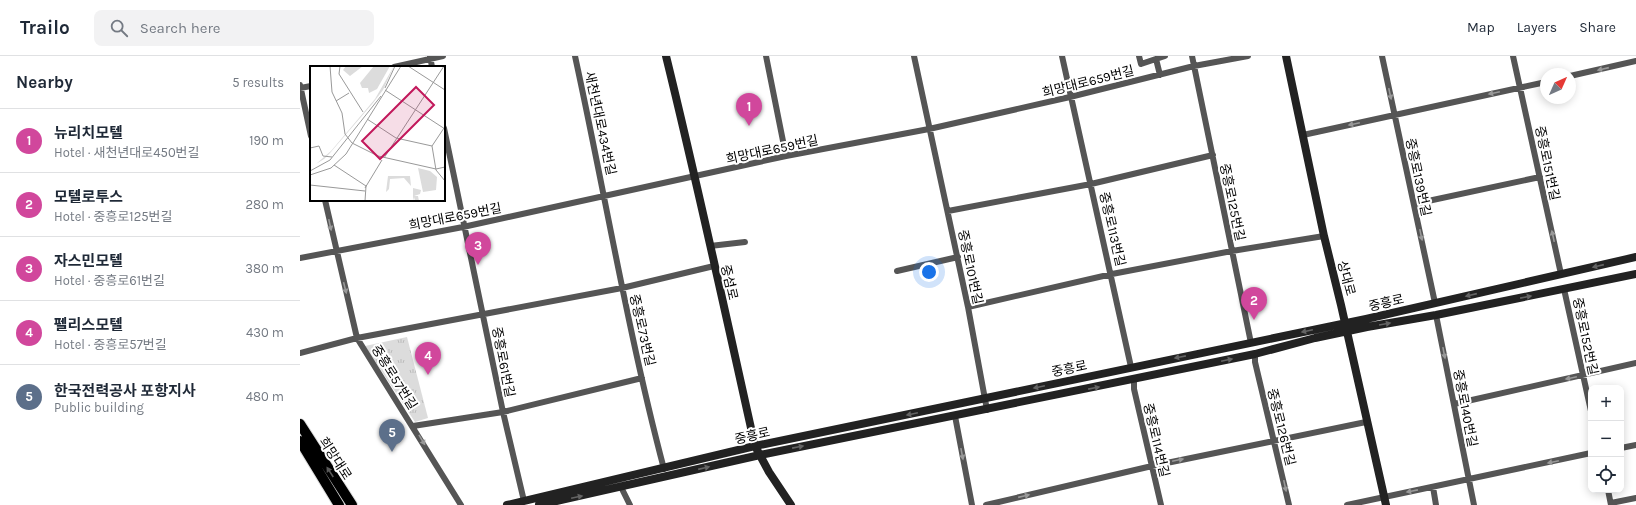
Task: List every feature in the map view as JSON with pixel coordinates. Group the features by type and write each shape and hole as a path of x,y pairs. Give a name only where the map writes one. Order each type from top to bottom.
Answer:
{"main road":[{"name":"중섬로","path":"666,56 696,177 714,266 756,446 791,505"},
{"name":"상대로","path":"1286,56 1324,236 1386,505"},
{"name":"중흥로","path":"539,505 760,455 987,410 1255,354 1435,303 1636,257"},
{"name":"중흥로","path":"508,505 756,446 1131,367 1251,343 1346,327 1436,315 1636,274"},
{"name":"희망대로","path":"300,424 352,505"},
{"name":"희망대로","path":"300,441 339,505"}],"street":[{"path":"398,66 430,57 443,56"},
{"name":"새천년대로434번길","path":"575,56 605,195"},
{"path":"766,56 786,156"},
{"name":"중흥로101번길","path":"914,56 958,257 986,398 987,410"},
{"name":"중흥로113번길","path":"1062,56 1070,97 1112,274 1131,367"},
{"path":"1139,56 1141,64 1165,56"},
{"name":"중흥로125번길","path":"1192,56 1251,343"},
{"name":"희망대로659번길","path":"300,258 463,227 786,156 930,129 1070,97 1194,66 1248,56"},
{"name":"중흥로139번길","path":"1382,56 1435,303"},
{"name":"중흥로151번길","path":"1514,56 1561,274"},
{"path":"1156,59 1160,74"},
{"path":"1576,75 1636,61"},
{"path":"1303,135 1540,83"},
{"path":"310,86 300,87 310,132"},
{"name":"중흥로61번길","path":"445,133 463,227 524,501"},
{"path":"948,211 1091,184 1213,155"},
{"path":"1414,204 1540,177"},
{"name":"중흥로73번길","path":"605,195 622,288 664,469"},
{"name":"중흥로57번길","path":"325,201 358,338 461,505"},
{"path":"968,307 1112,274 1232,251 1324,236"},
{"path":"710,246 745,242"},
{"path":"897,271 958,257"},
{"path":"300,353 358,338 622,288 714,266"},
{"name":"중흥로152번길","path":"1564,289 1588,398"},
{"name":"중흥로140번길","path":"1436,315 1474,505"},
{"name":"중흥로126번길","path":"1255,354 1255,362 1289,505"},
{"path":"1454,404 1636,364"},
{"path":"413,426 503,412 642,378"},
{"name":"중흥로114번길","path":"1134,380 1134,389 1161,505"},
{"path":"956,416 972,505"},
{"path":"986,505 1152,466 1366,422"},
{"path":"1624,447 1636,445"},
{"path":"1347,505 1588,454"},
{"path":"622,487 630,505"},
{"path":"1433,487 1436,505"},
{"path":"1609,493 1611,504 1636,498"}],"green space":[{"path":"407,337 428,418 415,422 365,346"}],"place":[{"name":"뉴리치모텔","path":"749,126"},
{"name":"자스민모텔","path":"478,265"},
{"name":"모텔로투스","path":"1254,320"},
{"name":"펠리스모텔","path":"428,375"},
{"name":"한국전력공사 포항지사","path":"392,452"}]}
